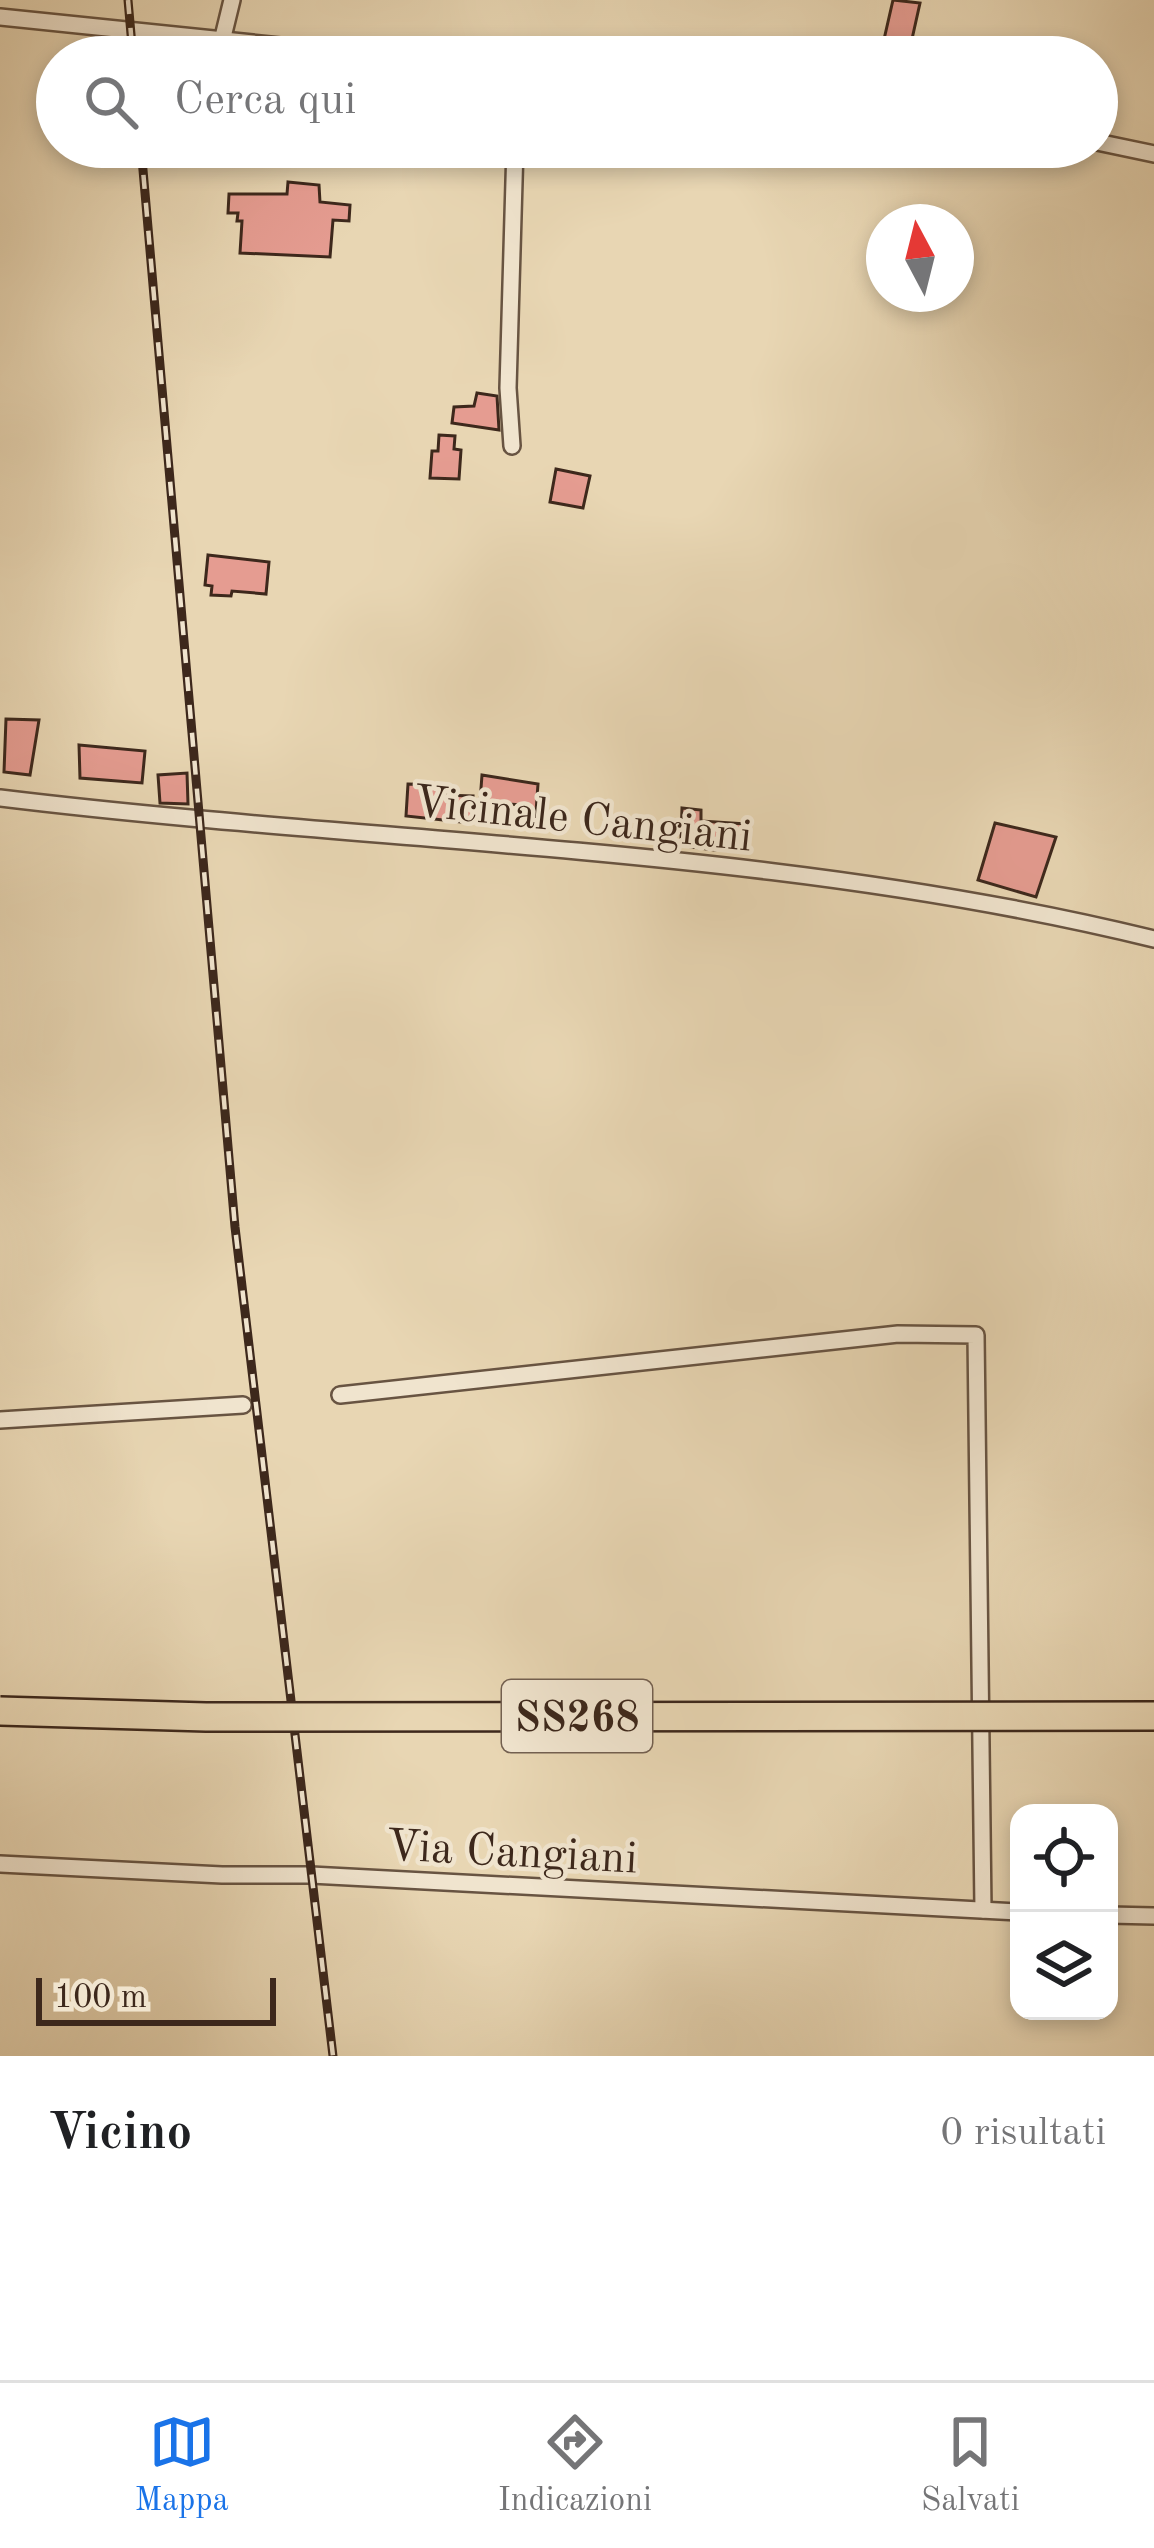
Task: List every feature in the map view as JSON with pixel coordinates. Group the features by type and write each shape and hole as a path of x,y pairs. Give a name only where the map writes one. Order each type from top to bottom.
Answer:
{"highway":[{"name":"SS268","path":"0,1711 206,1717 1154,1716"}],"street":[{"path":"223,36 232,0"},
{"path":"0,17 183,36"},
{"path":"1118,146 1154,154"},
{"path":"512,446 508,388 514,168"},
{"name":"Vicinale Cangiani","path":"0,798 676,858 958,899 1154,939"},
{"path":"340,1395 898,1334 976,1335 982,1910"},
{"path":"0,1420 242,1405"},
{"name":"Via Cangiani","path":"0,1864 333,1876 1010,1912"},
{"path":"1118,1915 1154,1916"}],"building":[{"path":"893,0 920,3 913,36 885,36"},
{"path":"288,182 319,185 320,202 350,205 349,221 333,220 330,257 240,253 242,221 237,221 238,213 228,213 229,194 287,194"},
{"path":"477,393 497,396 499,430 452,423 454,407 474,406"},
{"path":"439,435 455,436 454,449 461,450 459,479 430,478"},
{"path":"556,469 590,476 583,508 550,502"},
{"path":"208,555 269,562 266,594 232,591 231,596 211,595 212,586 205,585"},
{"path":"6,719 39,720 30,775 4,772"},
{"path":"79,745 145,751 142,783 80,778"},
{"path":"187,773 188,804 160,803 158,775"},
{"path":"482,775 538,784 535,826 520,826 522,805 480,802"},
{"path":"408,784 441,785 440,795 473,796 471,823 406,816"},
{"path":"682,808 701,810 701,821 745,824 744,837 715,839 715,850 691,847 692,840 681,839"},
{"path":"995,823 1056,837 1036,897 978,880"}],"railway":[{"path":"128,0 131,36"},
{"path":"143,168 235,1227 333,2056"}]}
